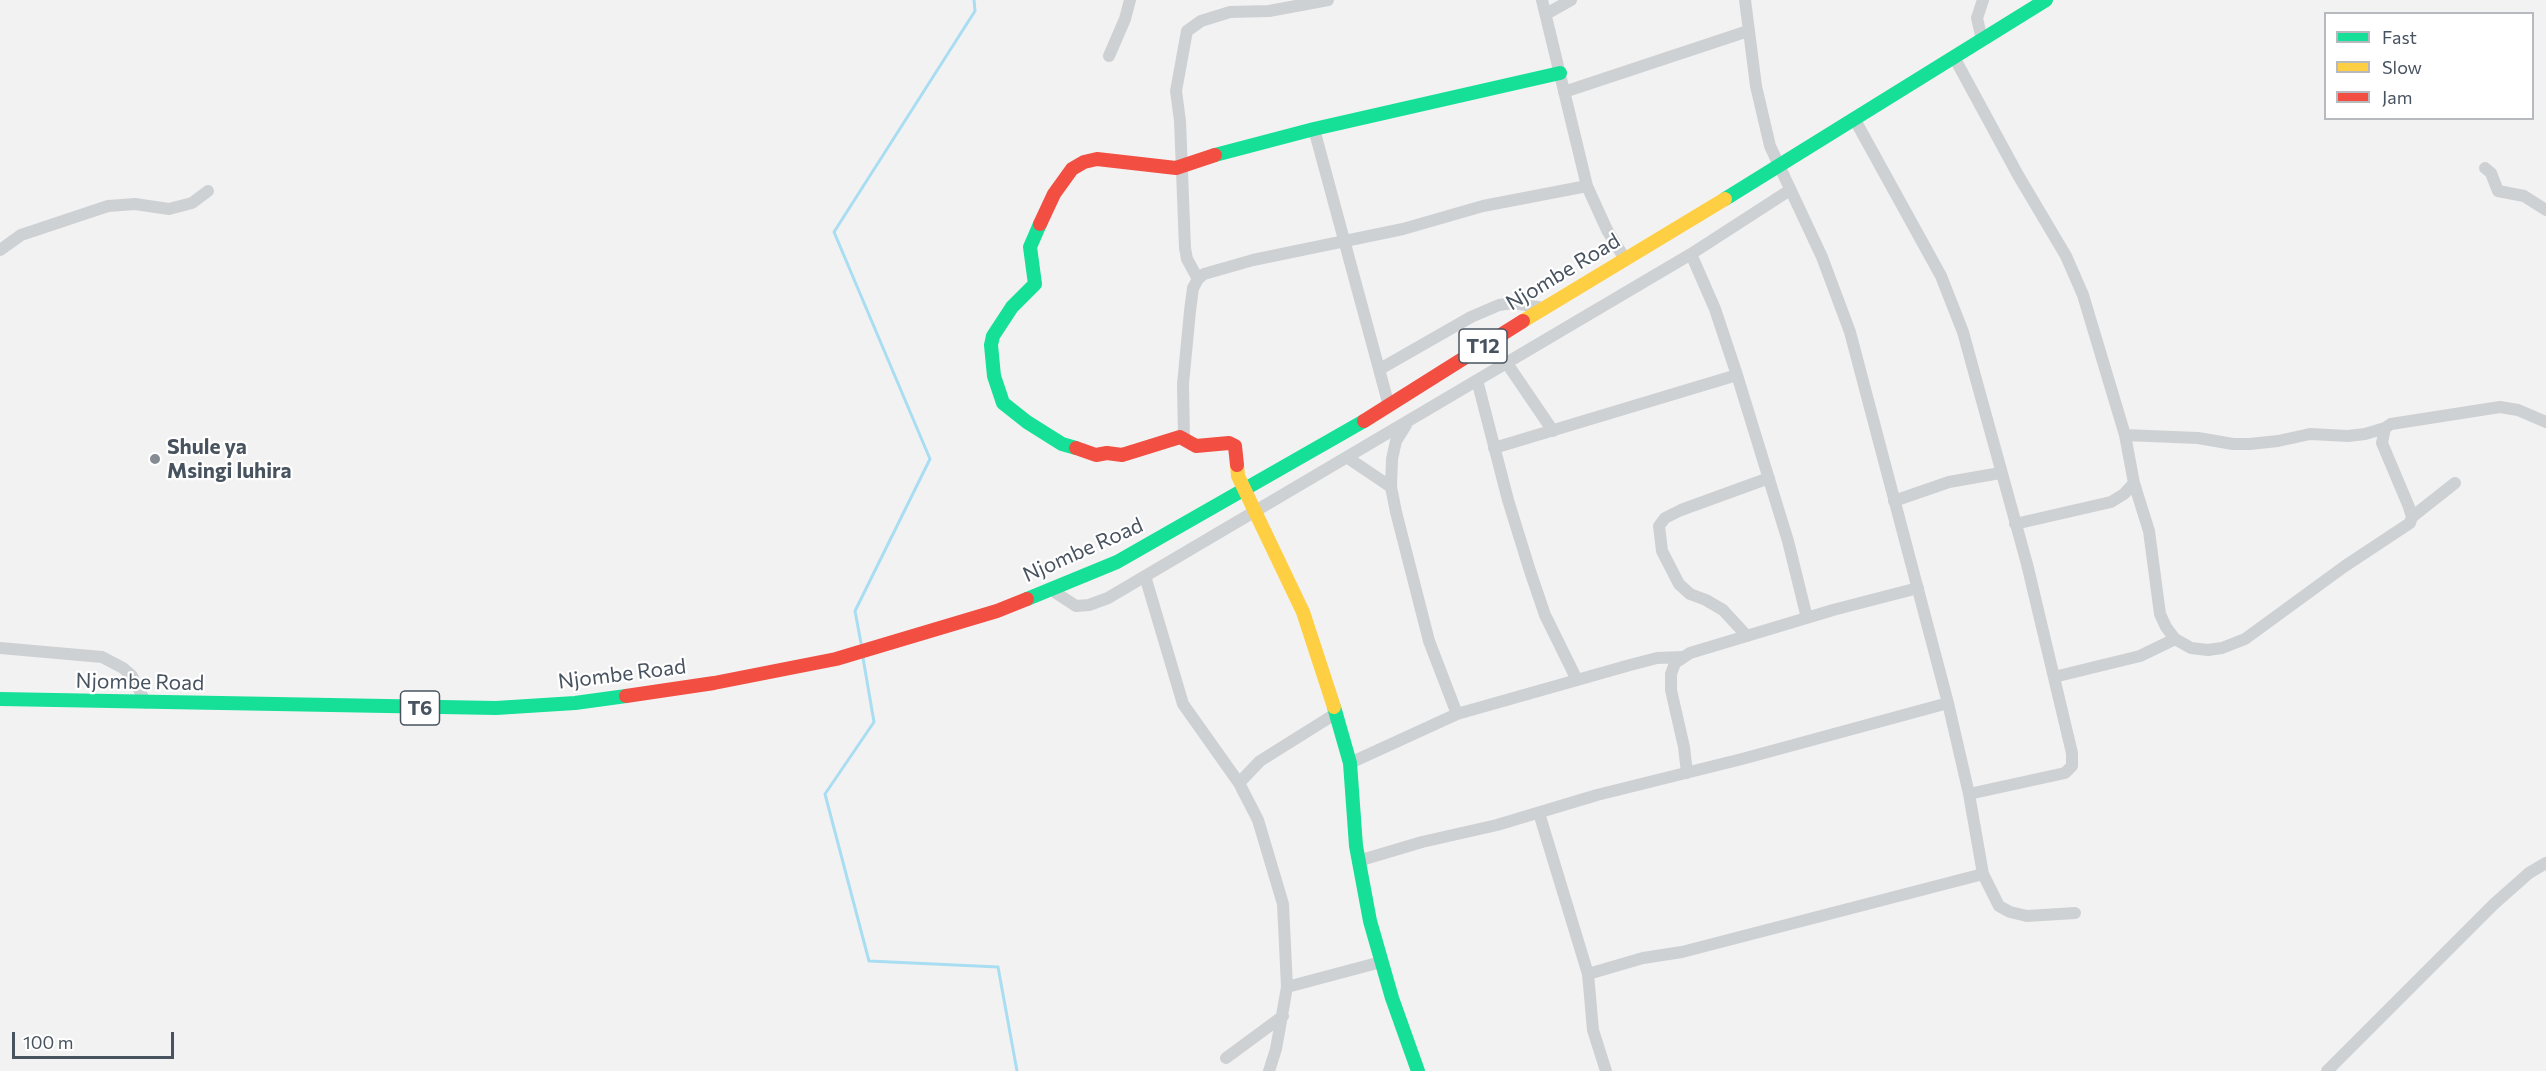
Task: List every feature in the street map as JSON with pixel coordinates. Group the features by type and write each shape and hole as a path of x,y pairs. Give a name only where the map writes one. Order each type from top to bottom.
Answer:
{"main road":[{"name":"Njombe Road","path":"0,699 146,704 496,708 639,696 836,659 997,611 1117,562 1389,406 1544,308 1778,168 2046,0"},
{"path":"1418,1071 1381,962 1358,861 1352,818 1350,763 1315,644 1286,574 1238,476 1235,446 1229,443 1196,446 1184,439 1172,438 1122,455 1107,453 1092,455 1082,449 1062,444 1027,422 1004,403 999,395 994,376 991,345 993,336 1012,307 1035,284 1030,256 1032,240 1054,194 1071,169 1097,159 1163,168 1182,166 1215,154 1314,129 1560,73"}],"street":[{"path":"1109,56 1125,19 1130,0"},
{"path":"1197,279 1187,259 1185,248 1176,84 1186,31 1201,21 1230,12 1269,11 1328,0"},
{"path":"1542,0 1587,186 1607,230 1625,259"},
{"path":"1546,14 1571,0"},
{"path":"1744,0 1756,86 1770,146 1778,168 1822,257 1850,332 1948,703 1969,794 1983,874 1999,906 2010,912 2027,916 2074,913"},
{"path":"1982,40 1977,18 1983,0"},
{"path":"1564,92 1748,31"},
{"path":"1954,57 2018,175 2066,256 2093,324 2125,435 2134,483 2149,531 2160,614 2175,639 2192,648 2208,650 2222,648 2245,639 2345,566 2404,529 2412,517 2455,483"},
{"path":"1855,120 1941,276 1963,332 2015,524 2072,753 2072,766 2065,773 1969,794"},
{"path":"1314,129 1389,406"},
{"path":"2485,168 2493,176 2498,191 2524,196 2546,210"},
{"path":"1184,439 1184,384 1193,288 1197,279 1214,271 1253,260 1403,229 1483,206 1587,186"},
{"path":"0,250 21,235 108,206 135,204 169,209 192,203 208,190"},
{"path":"1050,590 1076,606 1089,605 1108,598 1691,254 1790,190"},
{"path":"1691,254 1715,309 1737,375 1788,541 1807,618"},
{"path":"1380,369 1471,317 1499,305 1513,303 1544,308"},
{"path":"1506,362 1553,431"},
{"path":"1494,448 1737,375"},
{"path":"1477,380 1521,545 1545,615 1577,680"},
{"path":"2125,435 2198,438 2233,444 2250,444 2310,434 2348,436 2385,428 2398,422 2500,408 2518,410 2546,422"},
{"path":"1407,423 1396,441 1392,459 1391,487 1416,597 1429,641 1456,714"},
{"path":"2385,428 2382,443 2412,517"},
{"path":"1348,458 1391,487"},
{"path":"1894,501 1949,482 2000,473"},
{"path":"1747,636 1723,610 1690,594 1679,584 1662,551 1659,526 1665,518 1681,510 1769,478"},
{"path":"2015,524 2111,502 2124,494 2134,483"},
{"path":"1145,576 1183,704 1239,783 1258,820 1283,904 1287,987 1276,1049 1269,1071"},
{"path":"1350,763 1456,714 1657,658 1682,657 1807,618 1918,588"},
{"path":"2054,677 2140,656 2175,639"},
{"path":"0,648 102,657 123,668 132,676 146,704"},
{"path":"1682,657 1675,663 1671,674 1671,690 1684,747 1687,772"},
{"path":"1358,861 1422,842 1497,825 1597,795 1948,703"},
{"path":"1239,783 1260,761 1335,714"},
{"path":"1539,813 1588,974 1593,1030 1606,1071"},
{"path":"2327,1071 2494,904 2529,873 2546,863"},
{"path":"1588,974 1643,958 1682,952 1983,874"},
{"path":"1287,987 1381,962"},
{"path":"1226,1058 1283,1016"}],"waterway":[{"path":"861,643 855,611 930,459 834,232 975,11 974,0"},
{"path":"863,658 874,722 825,794 869,961 998,967 1017,1071"}],"traffic: fast":[{"path":"1725,199 2046,0"},
{"path":"1215,155 1314,129 1560,73"},
{"path":"1040,224 1030,247 1035,284 1012,307 993,336 991,345 994,376 1003,403 1027,422 1062,444 1076,448"},
{"path":"1027,599 1117,562 1364,421"},
{"path":"0,699 496,708 575,703 626,696"},
{"path":"1334,707 1350,763 1356,846 1370,921 1392,998 1418,1071"}],"traffic: slow":[{"path":"1523,321 1725,199"},
{"path":"1237,465 1238,476 1303,612 1334,707"}],"traffic: jam":[{"path":"1040,224 1054,194 1072,169 1084,162 1097,159 1176,168 1215,155"},
{"path":"1364,421 1523,321"},
{"path":"1076,448 1096,455 1107,453 1122,455 1180,437 1196,446 1229,443 1235,446 1237,465"},
{"path":"626,696 714,683 836,659 997,611 1027,599"}],"place":[{"name":"Shule ya Msingi luhira","path":"155,459"}]}
